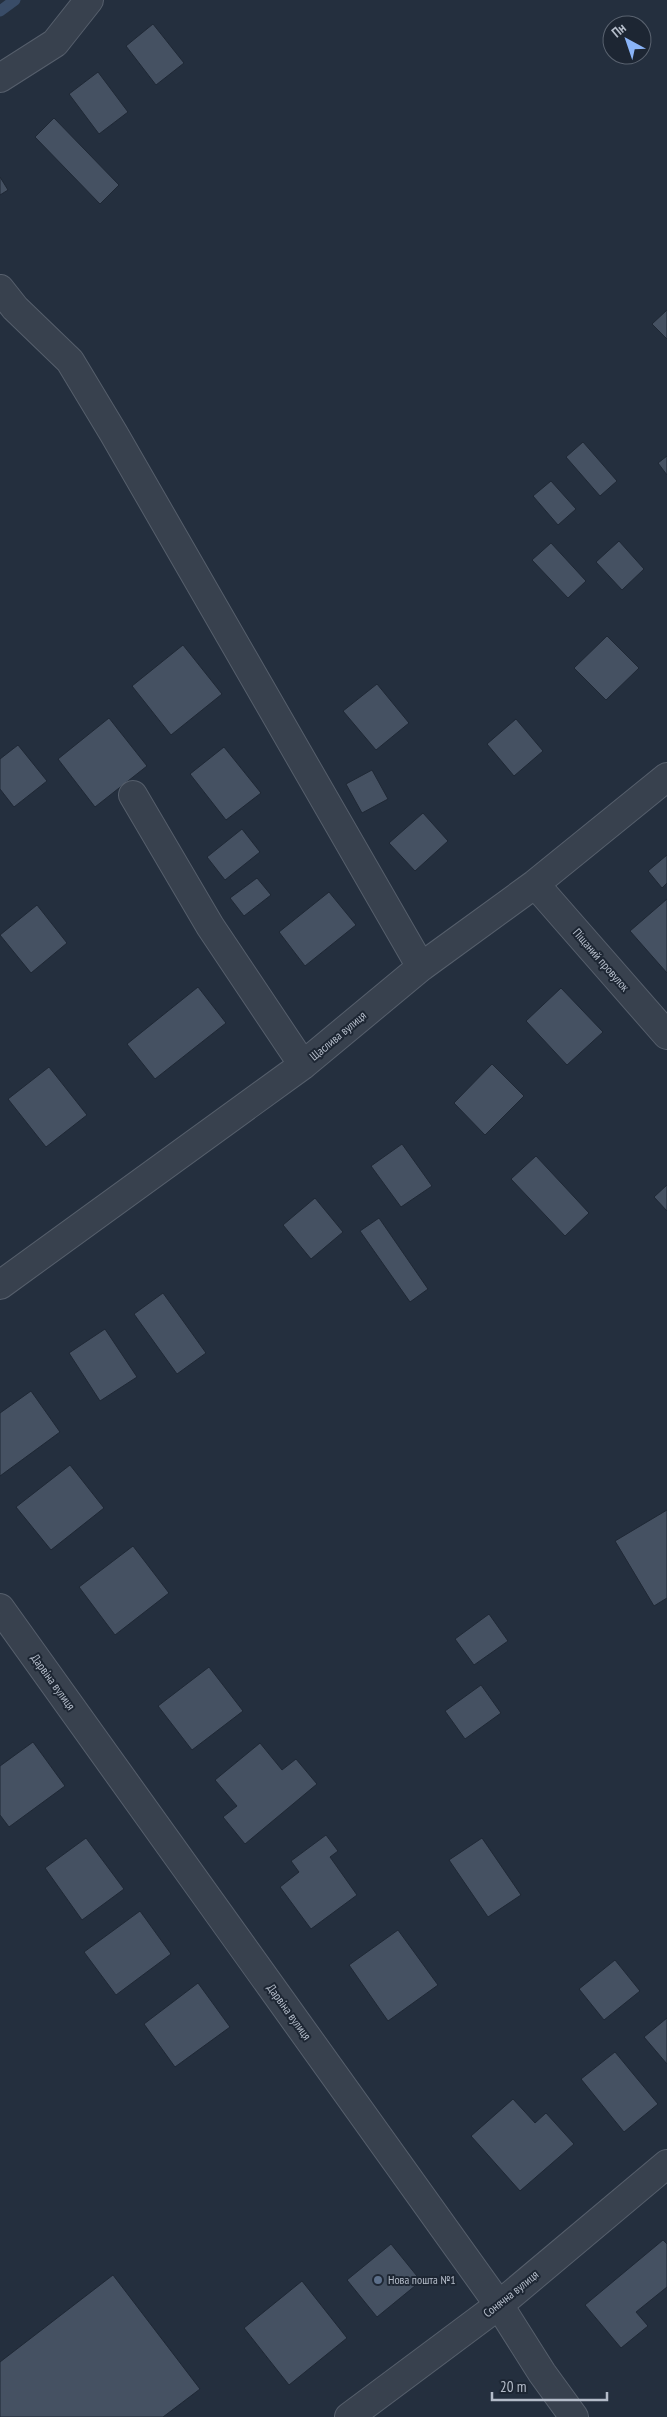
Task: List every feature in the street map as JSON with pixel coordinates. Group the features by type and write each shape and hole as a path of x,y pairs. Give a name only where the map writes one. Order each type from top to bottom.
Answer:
{"street":[{"path":"0,78 55,44 89,0"},
{"path":"0,289 15,308 70,361 421,967"},
{"name":"Щаслива вулиця","path":"0,1285 303,1065 421,967 534,884 667,776"},
{"path":"133,794 210,926 303,1065"},
{"name":"Піщаний провулок","path":"534,884 667,1035"},
{"name":"Дарвіна вулиця","path":"0,1608 499,2305 542,2374 574,2417"},
{"name":"Сонячна вулиця","path":"349,2417 499,2305 667,2164"}],"building":[{"path":"153,24 184,63 156,85 126,46"},
{"path":"98,72 128,112 99,134 69,94"},
{"path":"54,118 119,185 100,204 35,137"},
{"path":"0,177 8,190 0,195"},
{"path":"667,310 667,339 652,324"},
{"path":"583,442 617,481 600,496 566,457"},
{"path":"667,456 667,475 658,463"},
{"path":"551,481 576,509 558,525 533,496"},
{"path":"619,541 644,569 622,590 596,562"},
{"path":"551,543 586,581 568,598 532,560"},
{"path":"607,636 639,668 606,700 574,668"},
{"path":"183,645 222,694 171,735 132,686"},
{"path":"377,684 409,723 376,750 343,711"},
{"path":"109,718 147,766 95,807 58,759"},
{"path":"516,719 543,751 514,776 487,744"},
{"path":"18,745 47,781 14,807 0,789 0,759"},
{"path":"224,747 261,793 226,820 190,774"},
{"path":"372,770 388,799 362,813 346,784"},
{"path":"423,813 448,841 415,871 389,843"},
{"path":"242,829 260,852 225,880 207,857"},
{"path":"667,855 667,883 662,888 648,871"},
{"path":"257,878 271,895 244,916 230,898"},
{"path":"329,892 356,925 305,966 279,932"},
{"path":"667,899 667,973 630,931"},
{"path":"37,905 67,943 31,973 0,935"},
{"path":"198,987 226,1023 155,1079 127,1044"},
{"path":"561,988 603,1032 567,1065 526,1021"},
{"path":"492,1064 524,1096 485,1135 454,1103"},
{"path":"49,1067 87,1115 46,1147 8,1099"},
{"path":"402,1144 432,1186 401,1207 371,1166"},
{"path":"536,1156 589,1213 565,1236 511,1179"},
{"path":"667,1185 667,1211 654,1197"},
{"path":"315,1198 343,1232 311,1259 283,1225"},
{"path":"379,1218 428,1289 410,1302 360,1231"},
{"path":"163,1293 206,1353 177,1374 134,1314"},
{"path":"105,1329 137,1377 100,1401 69,1353"},
{"path":"31,1391 60,1432 0,1476 0,1413"},
{"path":"70,1465 104,1508 51,1550 16,1507"},
{"path":"667,1510 667,1598 654,1606 615,1541"},
{"path":"133,1546 169,1593 115,1635 79,1587"},
{"path":"489,1614 508,1641 474,1665 455,1639"},
{"path":"209,1667 243,1711 192,1750 158,1706"},
{"path":"481,1685 501,1713 465,1739 445,1711"},
{"path":"33,1742 65,1786 9,1827 0,1815 0,1766"},
{"path":"260,1743 282,1770 296,1759 317,1784 245,1844 223,1817 237,1806 215,1780"},
{"path":"326,1835 338,1851 330,1857 357,1895 311,1929 280,1887 299,1872 291,1861"},
{"path":"86,1838 124,1889 82,1920 45,1868"},
{"path":"482,1838 521,1895 488,1917 449,1860"},
{"path":"140,1911 171,1954 116,1995 84,1952"},
{"path":"398,1930 438,1985 388,2021 349,1965"},
{"path":"615,1960 640,1991 604,2020 579,1989"},
{"path":"198,1983 230,2027 175,2067 144,2024"},
{"path":"667,2018 667,2064 644,2037"},
{"path":"615,2052 658,2104 624,2132 581,2079"},
{"path":"513,2099 535,2123 546,2113 574,2144 520,2191 471,2136"},
{"path":"663,2240 667,2244 667,2287 636,2312 648,2326 621,2348 585,2305"},
{"path":"391,2244 421,2281 377,2317 347,2280"},
{"path":"113,2275 200,2389 163,2417 0,2417 0,2362"},
{"path":"302,2281 347,2338 289,2385 244,2328"}],"waterway":[{"path":"0,11 15,0"}],"place":[{"name":"Нова пошта №1","path":"378,2280"}]}
